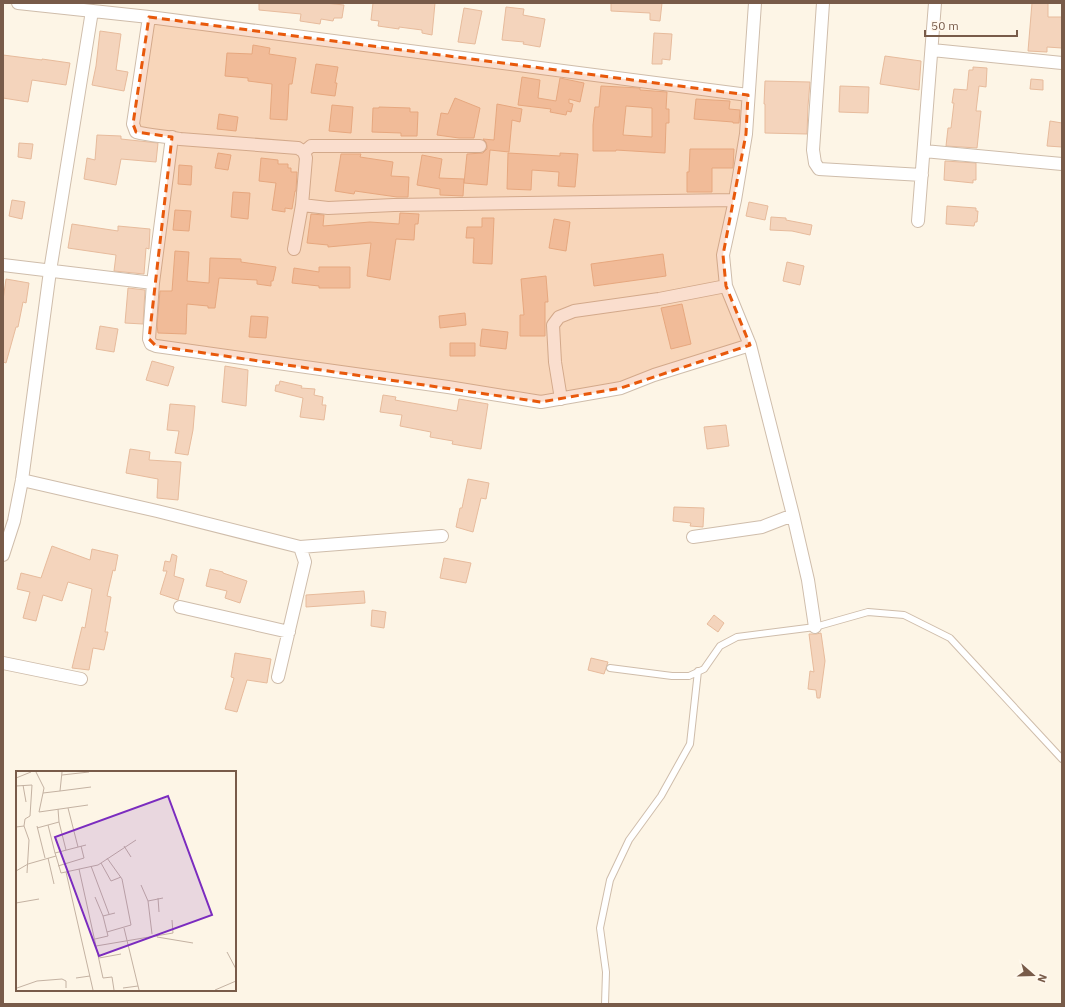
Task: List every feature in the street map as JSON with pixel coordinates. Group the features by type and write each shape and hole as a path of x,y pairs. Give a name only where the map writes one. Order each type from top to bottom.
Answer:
{"street":[{"path":"18,3 149,17 748,95"},
{"path":"755,3 746,134 735,200 723,255 726,286 750,345 794,515 808,580 815,627"},
{"path":"823,3 813,150 815,163 819,169 922,175"},
{"path":"918,221 935,3"},
{"path":"3,555 8,520 22,480 50,271 92,11"},
{"path":"149,17 133,124 136,132 151,136 298,148 304,152 306,158 302,205 294,249"},
{"path":"932,50 1062,63"},
{"path":"172,138 153,283 149,339 151,344 156,346 541,402 621,388 654,375 750,345"},
{"path":"304,152 311,146 480,146"},
{"path":"924,151 1062,164"},
{"path":"302,205 328,208 394,205 735,200"},
{"path":"3,265 153,283"},
{"path":"561,399 555,362 553,325 558,317 574,311 659,299 726,286"},
{"path":"22,480 156,510 300,547 442,536"},
{"path":"693,537 762,527 794,515"},
{"path":"278,677 305,562 300,547"},
{"path":"180,606 289,632"},
{"path":"3,663 81,680"}],"lane":[{"path":"610,668 672,676 689,676 704,669 720,646 737,637 815,627 868,612 904,615 950,638 1062,758"},
{"path":"605,1004 606,972 600,928 610,880 628,840 661,796 690,744 698,671"}],"highlighted area":[{"path":"149,17 748,95 746,134 723,255 726,286 750,345 621,388 541,402 156,346 149,339 172,137 136,132 133,124"}],"building":[{"path":"259,3 325,3 344,5 342,18 334,18 333,21 321,19 320,24 300,21 301,14 259,10"},
{"path":"373,3 435,3 432,35 422,33 422,30 378,26 379,21 371,20"},
{"path":"611,3 662,3 660,21 650,20 650,13 611,11"},
{"path":"1032,3 1048,3 1048,17 1062,17 1062,48 1047,47 1047,52 1028,51"},
{"path":"506,7 524,9 523,15 545,19 540,47 523,44 524,42 502,40"},
{"path":"464,8 482,11 475,44 458,42"},
{"path":"100,31 121,34 116,70 128,72 124,91 92,85"},
{"path":"654,33 672,34 670,60 662,59 662,64 652,64"},
{"path":"253,45 270,48 269,54 296,58 292,84 289,84 287,120 270,119 272,84 248,81 248,78 225,76 227,53 252,54"},
{"path":"3,55 70,63 66,85 32,80 28,102 3,98"},
{"path":"885,56 921,61 919,90 880,84"},
{"path":"316,64 338,67 335,83 337,83 335,96 311,93"},
{"path":"973,67 987,68 986,87 979,86 976,111 981,111 977,148 946,146 948,128 951,128 954,89 967,90 969,70 973,70"},
{"path":"522,77 540,80 538,98 556,101 560,78 584,83 580,102 569,99 569,103 573,104 571,112 567,111 566,115 550,112 551,109 518,105"},
{"path":"1031,79 1043,80 1043,90 1030,89"},
{"path":"765,81 810,82 807,134 765,133"},
{"path":"601,86 640,88 640,90 667,92 666,109 669,109 669,123 666,123 665,153 616,150 593,151 595,107 599,107","holes":["626,106 652,108 652,137 623,135"]},
{"path":"840,86 869,87 868,113 839,112"},
{"path":"455,98 480,108 474,138 459,138 437,135 441,113 448,114"},
{"path":"696,99 730,101 729,109 740,110 739,123 694,119"},
{"path":"497,104 522,109 520,122 512,120 509,152 490,150 487,185 464,183 467,154 483,153 487,149 487,146 483,139 494,140"},
{"path":"332,105 353,107 351,133 329,131"},
{"path":"373,108 410,108 410,112 418,112 417,136 401,136 401,133 372,132"},
{"path":"219,114 238,117 236,131 217,129"},
{"path":"1050,121 1062,123 1062,147 1047,146"},
{"path":"97,135 121,136 121,139 158,143 156,162 121,159 116,185 84,179 87,158 95,160"},
{"path":"19,143 33,144 31,159 18,157"},
{"path":"690,149 734,149 733,168 712,168 712,192 687,192 687,172 689,172"},
{"path":"218,153 231,155 228,170 215,168"},
{"path":"508,153 560,156 560,153 578,154 575,187 558,186 559,172 532,170 531,190 507,189"},
{"path":"341,154 361,154 360,157 393,162 391,176 409,177 408,197 397,197 355,191 354,194 335,191"},
{"path":"422,155 442,159 439,178 464,179 463,196 440,195 440,189 417,185"},
{"path":"261,158 278,160 278,164 288,164 288,168 291,168 291,172 297,172 296,191 292,209 285,208 285,212 272,210 276,183 259,181"},
{"path":"945,161 976,163 976,180 973,180 973,183 944,180"},
{"path":"179,165 192,166 191,185 178,184"},
{"path":"233,192 250,193 248,219 231,217"},
{"path":"12,200 25,202 22,219 9,216"},
{"path":"749,202 768,206 765,220 746,216"},
{"path":"947,206 976,208 976,211 978,211 977,222 975,222 974,226 946,224"},
{"path":"175,210 191,211 189,231 173,230"},
{"path":"400,213 419,214 418,224 415,224 414,240 396,239 390,280 367,276 371,243 328,247 328,245 307,243 311,214 324,215 323,226 370,222 399,224"},
{"path":"771,217 786,218 786,220 812,225 810,235 792,231 770,230"},
{"path":"482,218 494,218 492,264 473,263 474,238 466,238 467,227 482,227"},
{"path":"554,219 570,222 566,251 549,248"},
{"path":"72,224 118,231 118,226 150,229 149,249 146,248 144,274 114,271 116,255 68,248"},
{"path":"175,251 189,252 187,281 209,283 210,258 241,259 241,262 276,267 273,281 271,281 271,286 257,284 257,280 219,278 215,308 187,304 186,334 158,333 157,325 160,291 172,291"},
{"path":"663,254 666,276 594,286 591,264"},
{"path":"787,262 804,266 800,285 783,281"},
{"path":"319,267 350,267 350,288 319,288 319,286 292,283 294,268 319,272"},
{"path":"546,276 548,302 545,302 545,336 520,336 520,315 524,315 521,279"},
{"path":"6,279 29,283 26,303 23,302 18,327 16,327 6,363 3,362 3,300"},
{"path":"128,288 145,290 143,324 125,323"},
{"path":"682,304 691,344 671,349 661,308"},
{"path":"465,313 466,325 440,328 439,316"},
{"path":"251,316 268,317 266,338 249,337"},
{"path":"100,326 118,329 114,352 96,349"},
{"path":"482,329 508,332 506,349 480,346"},
{"path":"450,343 475,343 475,356 450,356"},
{"path":"152,361 174,367 168,386 146,380"},
{"path":"225,366 248,370 246,406 222,402"},
{"path":"280,381 302,386 301,388 315,389 314,395 323,397 322,405 326,405 324,420 300,417 303,398 275,391 276,385 279,385"},
{"path":"383,395 396,397 395,400 457,411 459,399 488,404 481,449 452,444 453,441 430,437 431,432 400,426 402,415 380,412"},
{"path":"170,404 195,406 193,430 188,455 175,453 179,431 167,430"},
{"path":"726,425 729,446 707,449 704,427"},
{"path":"130,449 150,452 149,460 181,462 178,500 157,498 158,479 126,473"},
{"path":"468,479 489,483 486,499 481,498 473,532 456,527 460,508 462,508"},
{"path":"674,507 704,508 703,527 690,526 691,523 673,521"},
{"path":"52,546 90,560 92,549 118,555 115,571 113,570 107,596 111,597 105,632 108,632 104,650 93,648 89,670 72,668 82,627 85,628 92,589 68,582 62,601 43,595 36,621 23,618 30,592 17,589 21,573 41,578"},
{"path":"172,554 177,556 174,576 184,579 178,600 160,594 167,571 163,571 165,561 170,562"},
{"path":"444,558 471,563 466,583 440,578"},
{"path":"210,569 247,581 240,603 225,598 227,591 206,586"},
{"path":"364,591 365,603 306,607 306,595"},
{"path":"372,610 386,612 384,628 371,626"},
{"path":"714,615 724,623 718,632 707,624"},
{"path":"821,633 825,661 820,698 817,698 816,690 808,689 810,671 814,672 809,634"},
{"path":"235,653 271,659 267,683 247,680 237,712 225,709 234,678 231,677"},
{"path":"591,658 608,662 604,674 588,670"}]}
